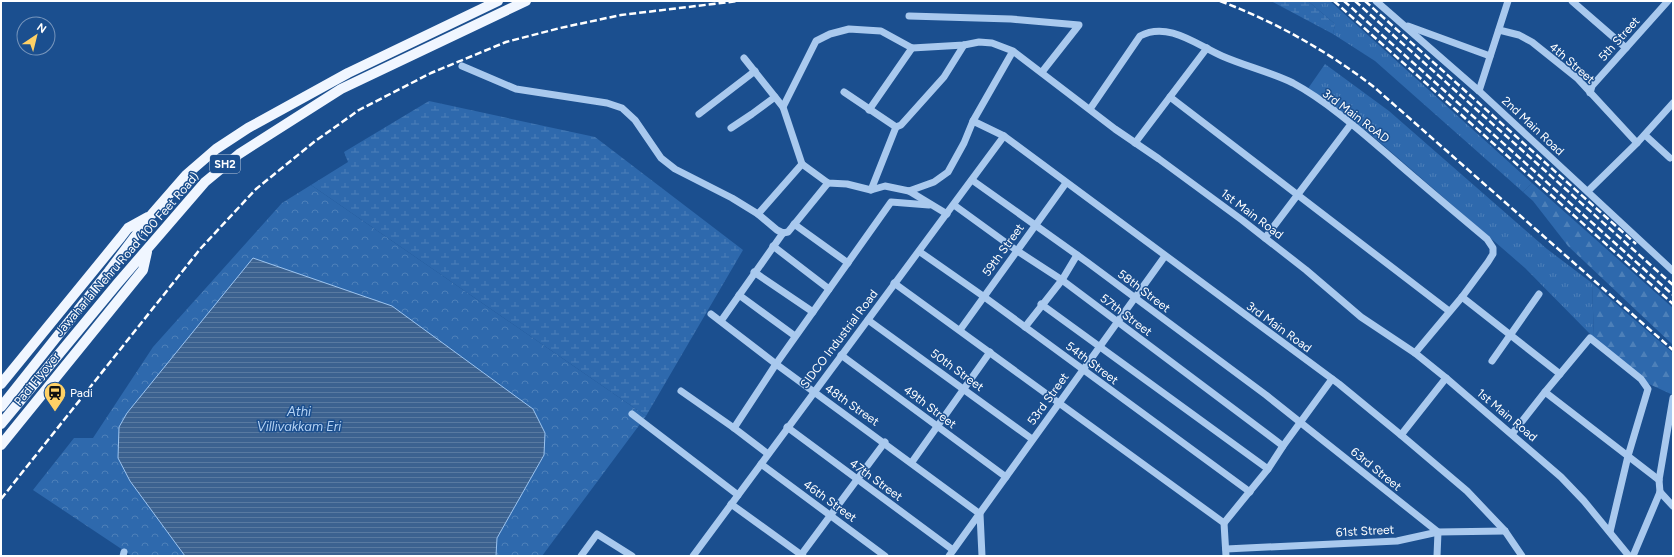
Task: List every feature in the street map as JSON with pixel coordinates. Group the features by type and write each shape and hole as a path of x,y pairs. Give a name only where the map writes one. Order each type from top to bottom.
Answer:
{"main road":[{"name":"Jawaharlal Nehru Road (100 Feet Road)","path":"1,407 109,271 152,214 186,175 216,149 248,128 348,73 498,1"},
{"name":"Jawaharlal Nehru Road (100 Feet Road)","path":"1,424 117,284 205,182 233,159 272,132 341,89 526,1"},
{"name":"Padi Flyover","path":"1,384 128,228 152,214"},
{"name":"Padi Flyover","path":"1,445 143,270 147,251"}],"street":[{"name":"2nd Main Road","path":"1376,1 1479,91 1673,271"},
{"path":"1479,91 1508,1"},
{"path":"1572,1 1626,48"},
{"name":"5th Street","path":"1590,93 1592,86 1668,1"},
{"path":"910,16 1011,19 1079,25 1042,72"},
{"path":"1403,25 1490,56"},
{"path":"783,107 816,41 830,34 849,29 881,31 912,48 869,110"},
{"name":"4th Street","path":"1499,30 1519,35 1532,42 1577,78 1638,144"},
{"name":"3rd Main RoAD","path":"1090,109 1140,36 1148,32 1163,31 1177,34 1293,84 1351,124 1487,239 1493,248 1493,254 1488,262 1462,297 1449,310 1415,353"},
{"name":"1st Main Road","path":"912,48 964,45 979,42 992,43 1013,51 1135,143 1183,176 1306,270 1361,317 1415,353 1446,378 1561,476 1584,500 1629,556"},
{"path":"844,92 869,110 896,126 901,125 944,77 964,45"},
{"path":"1135,143 1207,48"},
{"path":"909,191 934,182 948,172 964,143 972,121 1013,51"},
{"path":"744,58 783,107 802,164 828,183 847,184 871,190 885,186 909,191 929,205 946,214"},
{"path":"462,66 516,89 607,103 622,108 635,120 661,158 675,169 732,198 758,214 777,230 783,233"},
{"path":"699,114 755,71"},
{"path":"731,128 775,97"},
{"path":"1170,97 1297,196 1449,310"},
{"path":"1588,191 1638,144 1673,103"},
{"name":"3rd Main Road","path":"972,121 1004,136 1332,379 1402,435 1467,491 1505,531 1522,556"},
{"path":"1265,238 1351,124"},
{"path":"871,190 896,126"},
{"path":"1645,135 1670,158"},
{"name":"SIDCO Industrial Road","path":"693,556 894,283 920,252 946,214 1004,136"},
{"path":"758,214 802,164"},
{"name":"58th Street","path":"972,180 1035,224 1134,299 1266,395 1300,422"},
{"path":"721,321 754,272 783,233 788,232 828,183"},
{"name":"59th Street","path":"960,330 1016,250 1066,183"},
{"path":"734,428 795,336 891,202 929,205"},
{"name":"57th Street","path":"954,205 1016,250 1062,280 1283,446"},
{"path":"794,224 848,263"},
{"path":"773,246 829,289"},
{"name":"54th Street","path":"920,252 983,296 1250,492"},
{"path":"1025,327 1041,304 1062,280 1077,255"},
{"name":"53rd Street","path":"951,553 1165,256"},
{"path":"754,272 813,312"},
{"path":"894,283 1224,523"},
{"path":"739,294 795,336"},
{"path":"1492,361 1539,294"},
{"path":"1462,297 1560,374"},
{"path":"1041,304 1268,469"},
{"name":"48th Street","path":"711,314 776,364 885,442 980,514"},
{"name":"50th Street","path":"868,320 1032,439"},
{"path":"1512,434 1590,338 1641,379 1648,389 1647,396 1628,456 1610,532"},
{"path":"912,462 990,352"},
{"name":"49th Street","path":"842,355 1006,477"},
{"path":"1402,435 1446,378"},
{"path":"1226,553 1224,523 1268,469 1332,379"},
{"path":"681,391 768,454"},
{"path":"1545,392 1659,480"},
{"path":"1632,556 1660,492 1659,480 1672,398"},
{"path":"632,414 738,495"},
{"name":"63rd Street","path":"1300,422 1438,532"},
{"name":"47th Street","path":"787,427 951,553"},
{"path":"731,504 802,555 885,442"},
{"name":"46th Street","path":"761,464 885,556"},
{"path":"1660,492 1673,506"},
{"path":"980,514 982,556"},
{"name":"61st Street","path":"1226,553 1397,541 1438,532 1505,531"},
{"path":"1437,556 1438,532"},
{"path":"581,556 597,534 632,556"}],"green space":[{"path":"1271,1 1308,1 1335,24 1333,34"},
{"path":"1308,1 1330,1 1532,183 1523,192 1375,61 1333,34 1335,24"},
{"path":"1325,64 1389,111 1547,249 1592,283 1594,338 1525,268 1368,132 1307,90"},
{"path":"429,101 595,137 743,250 646,416 311,185 348,162 344,152"},
{"path":"1532,183 1673,308 1673,345 1568,246 1533,201 1523,192"},
{"path":"311,185 646,416 542,556 496,556 497,538 544,455 118,458 130,481 185,556 132,556 33,490 74,438 93,438 153,347 282,203"},
{"path":"1592,283 1673,353 1673,395 1649,384 1594,338"}],"water":[{"name":"Athi Villivakkam Eri","path":"253,258 392,306 533,409 545,433 544,455 497,538 496,556 185,556 130,481 118,458 119,427 127,413"}],"railway":[{"path":"1,499 201,248 256,189 314,142 359,110 431,73 506,42 560,28 621,15 738,1"},
{"path":"1220,1 1261,18 1300,38 1338,61 1374,87 1673,350"},
{"path":"1334,1 1673,304"},
{"path":"1344,1 1673,295"},
{"path":"1355,1 1673,285"},
{"path":"1365,1 1636,244"}],"place":[{"name":"Padi","path":"55,412"}]}
